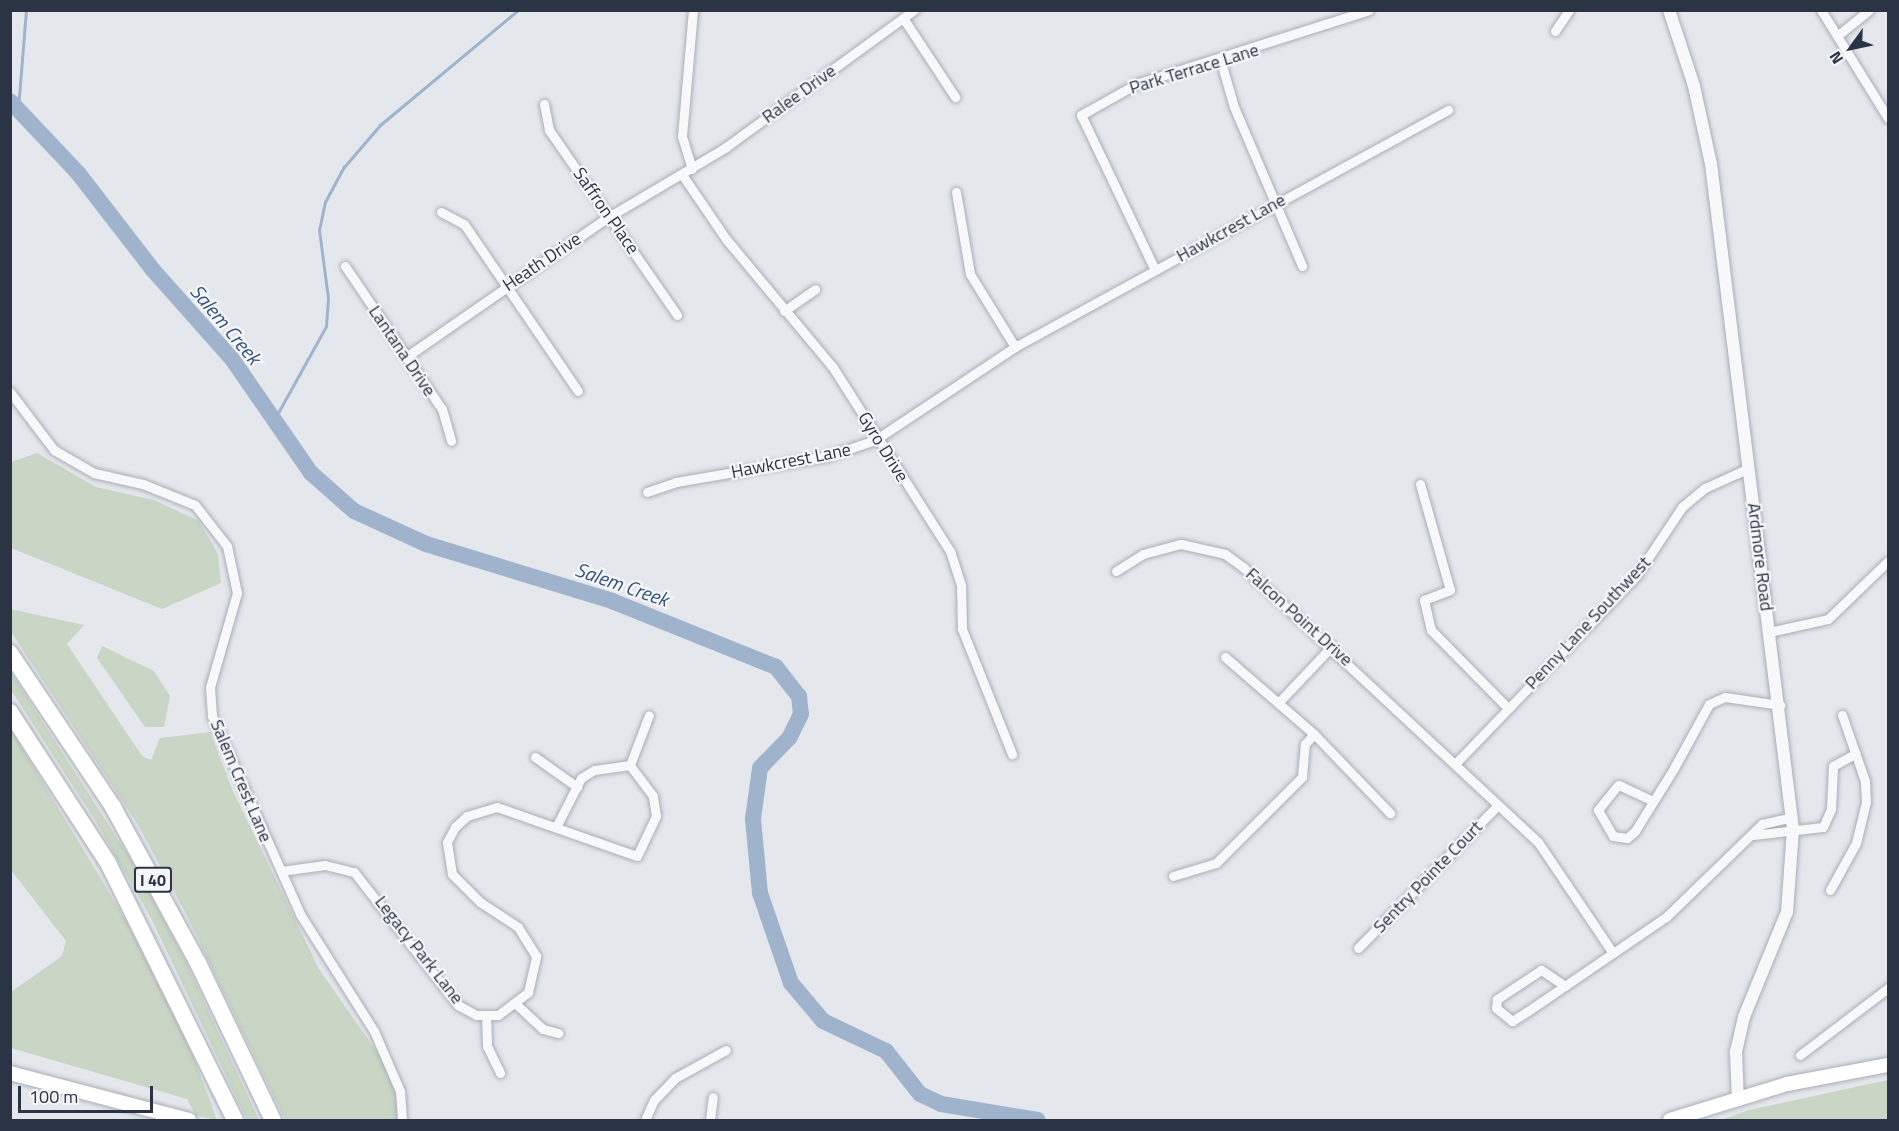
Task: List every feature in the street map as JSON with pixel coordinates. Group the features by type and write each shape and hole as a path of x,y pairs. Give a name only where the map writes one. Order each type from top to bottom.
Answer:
{"highway":[{"name":"I 40","path":"10,653 113,807 198,963 273,1120"},
{"name":"I 40","path":"10,712 108,863 235,1120"}],"main road":[{"path":"1670,1120 1788,1084 1888,1065"},
{"path":"10,1073 189,1120"}],"street":[{"path":"692,169 682,136 693,10"},
{"name":"Ralee Drive","path":"683,176 914,10"},
{"name":"Park Terrace Lane","path":"1155,270 1081,115 1136,84 1221,62 1369,10"},
{"path":"1555,31 1569,10"},
{"name":"Ardmore Road","path":"1669,10 1694,86 1711,164 1793,823 1786,912 1744,1017 1736,1053 1738,1100"},
{"path":"1821,10 1888,118"},
{"path":"1837,36 1869,10"},
{"path":"903,18 955,97"},
{"path":"1221,62 1234,107 1279,202 1302,266"},
{"name":"Saffron Place","path":"544,104 549,130 677,315"},
{"name":"Hawkcrest Lane","path":"647,492 676,482 828,456 875,440 1016,347 1448,110"},
{"name":"Heath Drive","path":"406,357 507,285 610,216 683,176"},
{"name":"Gyro Drive","path":"683,176 784,311 832,366 875,440 950,551 961,585 962,629 1012,754"},
{"path":"956,192 970,274 1016,347"},
{"path":"441,212 464,224 578,391"},
{"name":"Lantana Drive","path":"345,266 442,409 451,441"},
{"path":"784,311 814,289"},
{"name":"Salem Crest Lane","path":"10,392 54,450 94,473 143,484 195,505 228,546 237,593 210,687 212,716 300,914 374,1031 400,1091 402,1120"},
{"name":"Penny Lane Southwest","path":"1455,764 1636,576 1682,507 1705,488 1749,468"},
{"path":"1420,484 1450,590 1424,600 1431,630 1508,708"},
{"name":"Falcon Point Drive","path":"1116,571 1143,554 1170,546 1225,554 1332,646 1498,805 1555,863 1613,953"},
{"path":"1769,632 1828,619 1888,561"},
{"path":"1279,702 1332,646"},
{"path":"1225,657 1314,734 1390,813"},
{"path":"1653,801 1618,785 1598,810 1619,840 1635,831 1653,801 1709,704 1725,697 1780,705"},
{"path":"630,765 649,716"},
{"path":"1830,890 1864,813 1865,781 1842,716"},
{"path":"1173,876 1216,863 1302,777 1305,744 1314,734"},
{"path":"1565,986 1540,970 1497,999 1496,1008 1512,1021 1565,986 1666,917 1762,824 1793,823 1810,832 1823,827 1832,809 1833,766 1857,753"},
{"path":"535,757 577,787"},
{"path":"556,828 577,787 594,770 630,765"},
{"path":"500,1073 487,1046 486,1015 517,1005 535,977 536,956 518,927 480,902 452,874 447,842 467,816 496,807 622,853 637,856 644,851 656,816 653,796 630,765"},
{"name":"Sentry Pointe Court","path":"1358,948 1498,805"},
{"name":"Legacy Park Lane","path":"281,871 325,865 354,872 367,883 458,1005 486,1015"},
{"path":"1800,1055 1888,988"},
{"path":"517,1005 543,1029 558,1033"},
{"path":"645,1120 654,1100 675,1078 726,1050"},
{"path":"710,1120 713,1097"}],"green space":[{"path":"37,453 96,487 154,500 199,521 218,554 221,583 162,609 11,548 11,462"},
{"path":"10,609 84,625 67,644 142,756 151,760 160,738 210,732 232,789 319,969 386,1065 407,1120 285,1120 185,912 138,825 11,632"},
{"path":"102,646 154,671 170,696 164,727 145,727 97,658"},
{"path":"10,671 135,866 184,958 259,1120 247,1120 151,918 95,820 11,690"},
{"path":"11,730 127,922 191,1050 217,1120 196,1116 187,1099 11,1048 11,992 62,956 66,941 11,870"},
{"path":"1888,1080 1888,1120 1721,1120 1749,1110"}],"waterway":[{"path":"18,109 26,10"},
{"path":"274,420 326,326 328,298 319,230 325,202 344,167 380,125 518,10"},
{"name":"Salem Creek","path":"10,101 78,173 153,270 232,359 311,473 354,511 426,544 612,601 776,667 799,696 801,714 790,737 760,768 753,819 760,893 791,983 823,1021 886,1051 920,1094 941,1104 1038,1120"}]}
